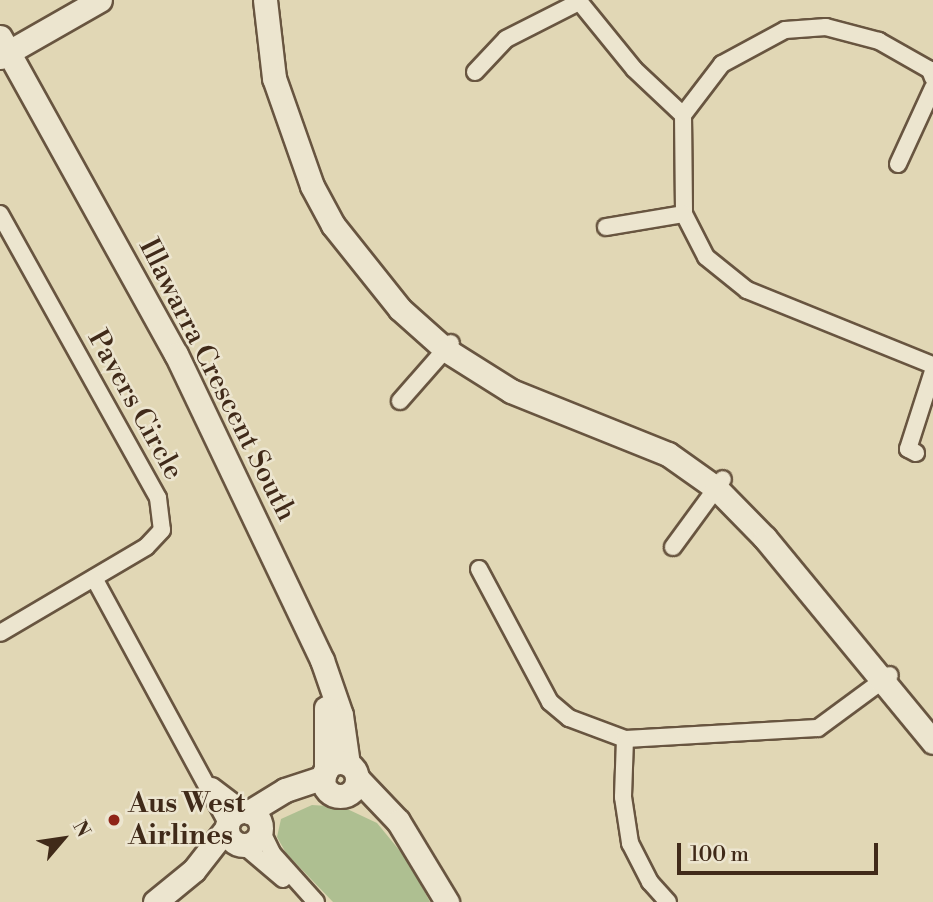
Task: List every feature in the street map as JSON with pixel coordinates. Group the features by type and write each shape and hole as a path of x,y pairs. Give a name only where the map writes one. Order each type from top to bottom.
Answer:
{"street":[{"path":"2,48 100,0"},
{"path":"265,0 274,78 312,186 359,260 400,309 511,391 668,454 720,483 887,678 933,725"},
{"path":"275,0 295,113 326,191 381,274 449,345"},
{"path":"475,72 506,39 579,1 634,69 683,115"},
{"path":"933,78 930,70 879,41 826,27 785,30 722,64 683,115 684,214 706,257 747,290 933,365"},
{"name":"Illawarra Crescent South","path":"2,48 188,378 322,660 341,715 338,780"},
{"path":"898,164 933,88"},
{"name":"Pavers Circle","path":"0,214 158,498 162,530 146,547 0,633"},
{"path":"606,227 684,214"},
{"path":"400,401 449,345"},
{"path":"916,453 908,449 933,372"},
{"path":"673,547 720,483"},
{"path":"479,569 550,702 569,718 625,739 818,727 887,678"},
{"path":"94,578 208,782 279,878 301,888"},
{"path":"887,678 933,742"},
{"path":"625,739 623,797 630,843 650,882 668,902"},
{"path":"155,902 285,790 338,780 390,810 447,902"},
{"path":"244,828 272,853 316,902"}],"green space":[{"path":"312,805 343,807 377,823 409,862 430,902 333,902 286,853 277,837 281,819"}],"place":[{"name":"Aus West Airlines","path":"114,820"}]}
